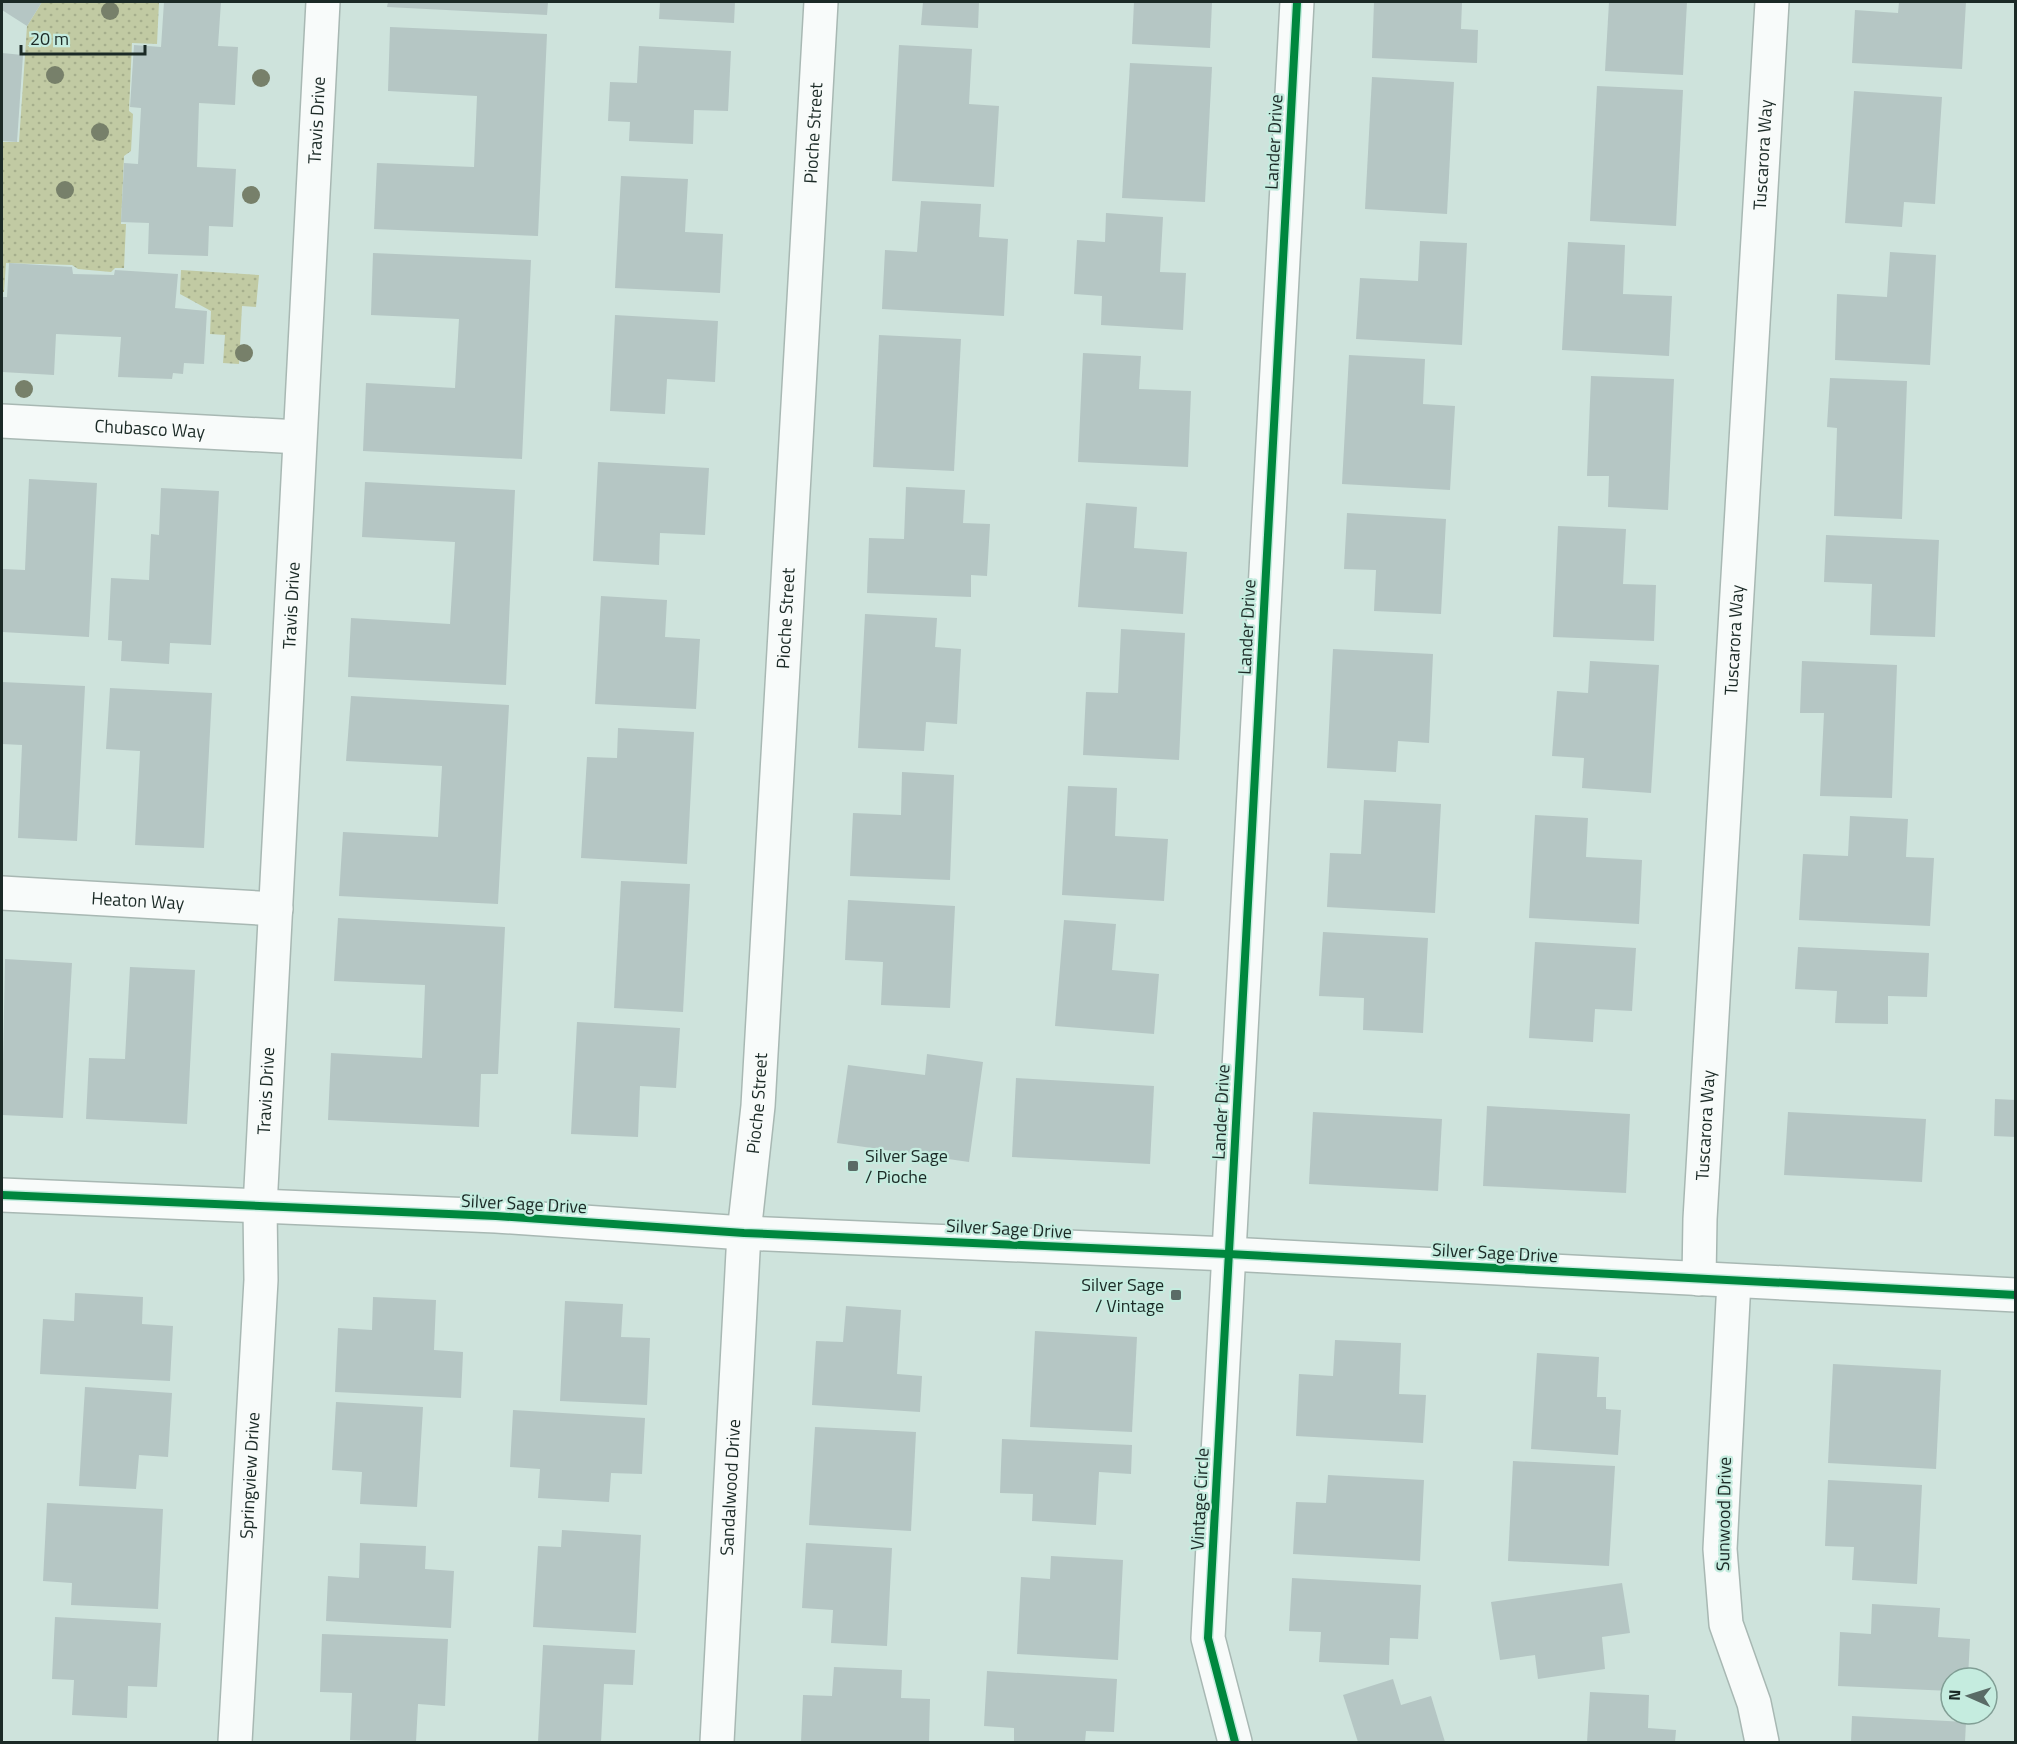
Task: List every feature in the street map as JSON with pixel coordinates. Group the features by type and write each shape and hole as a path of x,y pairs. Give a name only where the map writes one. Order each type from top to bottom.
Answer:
{"street":[{"name":"Travis Drive","path":"260,1207 323,2"},
{"name":"Pioche Street","path":"744,1233 758,1106 821,2"},
{"name":"Lander Drive","path":"1228,1254 1297,2"},
{"name":"Tuscarora Way","path":"1699,1279 1700,1219 1772,2"},
{"name":"Chubasco Way","path":"2,421 299,437"},
{"name":"Heaton Way","path":"2,893 276,909"},
{"name":"Silver Sage Drive","path":"2,1195 496,1216 744,1233 1228,1254 2016,1295"},
{"name":"Springview Drive","path":"236,1743 261,1280 260,1207"},
{"name":"Sandalwood Drive","path":"717,1743 744,1233"},
{"name":"Vintage Circle","path":"1228,1254 1208,1638 1235,1743"},
{"name":"Sunwood Drive","path":"1734,1281 1720,1549 1726,1624 1754,1703 1762,1743"}],"green space":[{"path":"42,2 159,2 157,44 132,43 129,111 133,114 131,151 124,156 121,224 126,224 124,268 115,268 111,272 78,269 72,265 6,263 4,292 2,292 2,142 19,142 27,26"},
{"path":"181,270 259,275 256,307 242,306 239,364 223,363 225,335 210,334 211,311 180,294"}],"building":[{"path":"2,2 42,2 27,26 2,10"},
{"path":"164,2 221,2 218,46 238,47 235,105 199,103 197,167 236,169 233,227 209,226 208,256 148,254 149,223 121,222 124,163 138,164 141,108 130,107 134,45 161,47"},
{"path":"388,2 548,2 547,15 387,7"},
{"path":"660,2 735,2 734,23 659,19"},
{"path":"923,2 979,2 978,28 921,25"},
{"path":"1134,2 1212,2 1210,48 1132,44"},
{"path":"1374,2 1462,2 1461,29 1478,30 1477,63 1372,58"},
{"path":"1609,2 1687,2 1683,75 1605,71"},
{"path":"1899,2 1966,2 1962,69 1852,63 1855,10 1898,13"},
{"path":"390,27 547,34 538,236 374,229 377,163 474,167 477,96 388,91"},
{"path":"899,45 972,49 969,104 999,106 994,187 892,181"},
{"path":"639,46 731,51 728,111 694,110 693,144 629,141 630,122 608,121 610,82 637,83"},
{"path":"2,53 23,55 17,142 2,141"},
{"path":"1130,63 1212,67 1205,202 1122,198"},
{"path":"1372,77 1454,82 1447,214 1365,209"},
{"path":"1597,86 1683,90 1676,226 1590,221"},
{"path":"1854,91 1942,97 1935,204 1904,202 1902,227 1845,223"},
{"path":"621,176 688,179 685,232 723,234 720,293 615,288"},
{"path":"921,201 981,204 979,237 1008,239 1004,316 882,309 885,250 917,252"},
{"path":"1106,213 1163,217 1160,272 1186,273 1183,330 1101,325 1102,296 1074,294 1077,240 1105,242"},
{"path":"1420,241 1467,243 1462,345 1356,339 1360,278 1418,281"},
{"path":"1568,242 1625,245 1623,294 1672,296 1669,356 1562,350"},
{"path":"1890,252 1936,255 1930,365 1835,360 1837,294 1887,297"},
{"path":"373,253 531,260 522,459 363,451 366,383 455,388 459,319 371,315"},
{"path":"9,263 72,267 73,274 114,275 115,270 178,274 175,308 207,311 204,364 184,363 183,374 173,373 172,379 118,377 121,337 56,334 54,375 2,372 2,297 7,297"},
{"path":"615,315 718,321 715,382 667,379 665,414 610,411"},
{"path":"879,335 961,339 954,471 873,467"},
{"path":"1083,353 1141,356 1139,389 1191,391 1188,467 1078,462"},
{"path":"1349,355 1425,359 1423,404 1455,406 1450,490 1342,484"},
{"path":"1591,376 1674,379 1668,510 1608,507 1609,476 1587,476"},
{"path":"1830,378 1907,381 1902,519 1834,516 1837,428 1827,427"},
{"path":"598,462 709,468 705,535 660,533 659,565 593,561"},
{"path":"29,479 97,483 89,637 2,632 2,569 25,570"},
{"path":"365,482 515,490 506,685 348,677 351,618 450,624 455,542 362,537"},
{"path":"906,487 965,490 963,523 990,524 987,576 971,575 971,597 867,593 869,538 904,539"},
{"path":"161,488 219,491 211,645 170,643 169,664 121,661 122,641 108,640 111,578 149,580 151,534 159,535"},
{"path":"1086,503 1137,507 1134,548 1187,552 1183,614 1078,607"},
{"path":"1347,513 1446,519 1441,614 1374,611 1376,570 1344,569"},
{"path":"1558,526 1626,529 1623,584 1656,585 1654,641 1553,637"},
{"path":"1826,535 1939,540 1935,637 1870,635 1872,584 1824,582"},
{"path":"601,596 667,600 665,637 700,639 696,709 595,704"},
{"path":"865,614 937,618 935,647 961,649 957,724 926,722 924,751 858,748"},
{"path":"1121,629 1185,633 1179,760 1083,755 1086,692 1118,693"},
{"path":"1333,649 1433,654 1429,743 1398,741 1396,772 1327,768"},
{"path":"1590,661 1659,665 1651,793 1582,788 1584,758 1552,756 1557,691 1588,693"},
{"path":"1802,661 1897,665 1892,798 1820,796 1824,713 1800,713"},
{"path":"2,682 85,686 77,841 18,838 22,745 2,744"},
{"path":"110,688 212,693 204,848 135,845 140,751 106,749"},
{"path":"351,696 509,705 498,904 339,896 343,832 438,837 442,766 346,761"},
{"path":"618,728 694,732 687,864 581,858 587,757 617,758"},
{"path":"902,772 954,775 950,880 850,876 853,813 901,815"},
{"path":"1068,786 1117,788 1115,836 1168,839 1164,901 1062,895"},
{"path":"1364,800 1441,804 1435,913 1327,907 1330,853 1361,854"},
{"path":"1535,815 1588,818 1586,857 1642,860 1639,924 1529,918"},
{"path":"1850,816 1908,819 1906,857 1934,858 1930,926 1799,920 1803,854 1848,856"},
{"path":"621,881 690,884 683,1012 614,1008"},
{"path":"848,900 955,906 950,1008 881,1005 883,962 845,960"},
{"path":"338,918 505,927 498,1074 481,1074 479,1127 328,1120 331,1053 422,1058 425,985 334,981"},
{"path":"1064,920 1116,924 1112,970 1159,974 1154,1034 1055,1026"},
{"path":"1323,932 1428,938 1423,1033 1363,1030 1364,998 1319,996"},
{"path":"1535,942 1636,948 1632,1011 1595,1009 1593,1042 1529,1038"},
{"path":"1798,947 1929,953 1927,997 1888,996 1888,1024 1835,1023 1837,991 1795,989"},
{"path":"5,959 72,963 63,1118 2,1115"},
{"path":"130,967 195,970 187,1124 86,1119 89,1058 125,1059"},
{"path":"577,1022 680,1028 676,1088 640,1086 638,1137 571,1134"},
{"path":"927,1054 983,1062 969,1162 837,1143 848,1065 925,1075"},
{"path":"1016,1078 1154,1086 1150,1164 1012,1157"},
{"path":"1995,1099 2016,1100 2016,1137 1994,1136"},
{"path":"1487,1106 1630,1114 1626,1193 1483,1186"},
{"path":"1313,1112 1442,1119 1438,1191 1309,1184"},
{"path":"1788,1112 1926,1119 1922,1182 1784,1175"},
{"path":"75,1293 143,1297 142,1324 173,1326 170,1381 40,1374 43,1319 74,1321"},
{"path":"373,1297 436,1300 434,1350 463,1352 461,1398 335,1392 338,1328 372,1330"},
{"path":"565,1301 623,1304 621,1337 650,1338 647,1405 560,1401"},
{"path":"846,1306 901,1310 897,1374 922,1376 920,1412 812,1405 816,1341 843,1342"},
{"path":"1035,1331 1137,1337 1132,1432 1030,1427"},
{"path":"1335,1340 1401,1343 1399,1394 1426,1395 1423,1443 1296,1436 1299,1374 1333,1376"},
{"path":"1537,1353 1599,1357 1597,1397 1606,1397 1606,1409 1621,1410 1618,1455 1531,1449"},
{"path":"1833,1364 1941,1370 1936,1469 1828,1463"},
{"path":"85,1387 172,1393 168,1457 139,1455 136,1489 79,1486"},
{"path":"336,1402 423,1407 417,1507 360,1504 362,1472 332,1470"},
{"path":"513,1410 645,1418 642,1474 611,1473 609,1502 538,1498 540,1469 510,1467"},
{"path":"815,1427 916,1432 911,1531 809,1525"},
{"path":"1002,1439 1132,1445 1131,1474 1099,1472 1096,1525 1032,1521 1033,1494 1000,1493"},
{"path":"1513,1461 1615,1466 1609,1566 1508,1561"},
{"path":"1328,1475 1424,1480 1420,1561 1293,1554 1296,1502 1326,1503"},
{"path":"1828,1480 1922,1485 1917,1584 1852,1580 1854,1547 1825,1546"},
{"path":"47,1503 163,1509 158,1609 71,1605 72,1583 43,1581"},
{"path":"562,1530 641,1535 636,1633 533,1627 538,1546 561,1547"},
{"path":"360,1543 426,1546 425,1569 454,1571 451,1628 326,1621 328,1576 359,1578"},
{"path":"806,1543 892,1548 887,1646 831,1643 833,1610 802,1608"},
{"path":"1051,1556 1123,1560 1118,1660 1017,1654 1021,1577 1050,1579"},
{"path":"1292,1578 1421,1585 1418,1639 1390,1638 1389,1665 1319,1662 1321,1632 1289,1631"},
{"path":"1622,1583 1630,1633 1602,1637 1605,1669 1538,1679 1535,1655 1500,1660 1491,1602"},
{"path":"1872,1604 1940,1608 1938,1637 1970,1639 1969,1666 1939,1666 1939,1690 1838,1686 1840,1632 1871,1634"},
{"path":"55,1617 161,1623 157,1687 128,1686 127,1718 72,1715 74,1680 52,1679"},
{"path":"322,1634 448,1639 445,1706 418,1704 416,1742 350,1740 352,1693 320,1692"},
{"path":"543,1645 635,1650 633,1685 604,1684 601,1742 538,1742"},
{"path":"834,1667 902,1670 901,1698 930,1699 929,1742 801,1742 803,1695 832,1696"},
{"path":"987,1671 1117,1679 1114,1732 1086,1731 1085,1742 1014,1742 1014,1728 984,1726"},
{"path":"1393,1679 1401,1705 1431,1696 1445,1742 1358,1742 1343,1695"},
{"path":"1590,1692 1649,1695 1648,1728 1676,1730 1675,1742 1587,1742"},
{"path":"1852,1716 1939,1721 1939,1726 1966,1726 1965,1742 1851,1742"}],"cycle path":[{"path":"1235,1742 1208,1638 1297,2"},
{"path":"2,1195 496,1216 744,1233 1228,1254 2016,1295"}],"place":[{"name":"Silver Sage / Pioche","path":"853,1166"},
{"name":"Silver Sage / Vintage","path":"1176,1295"}]}
